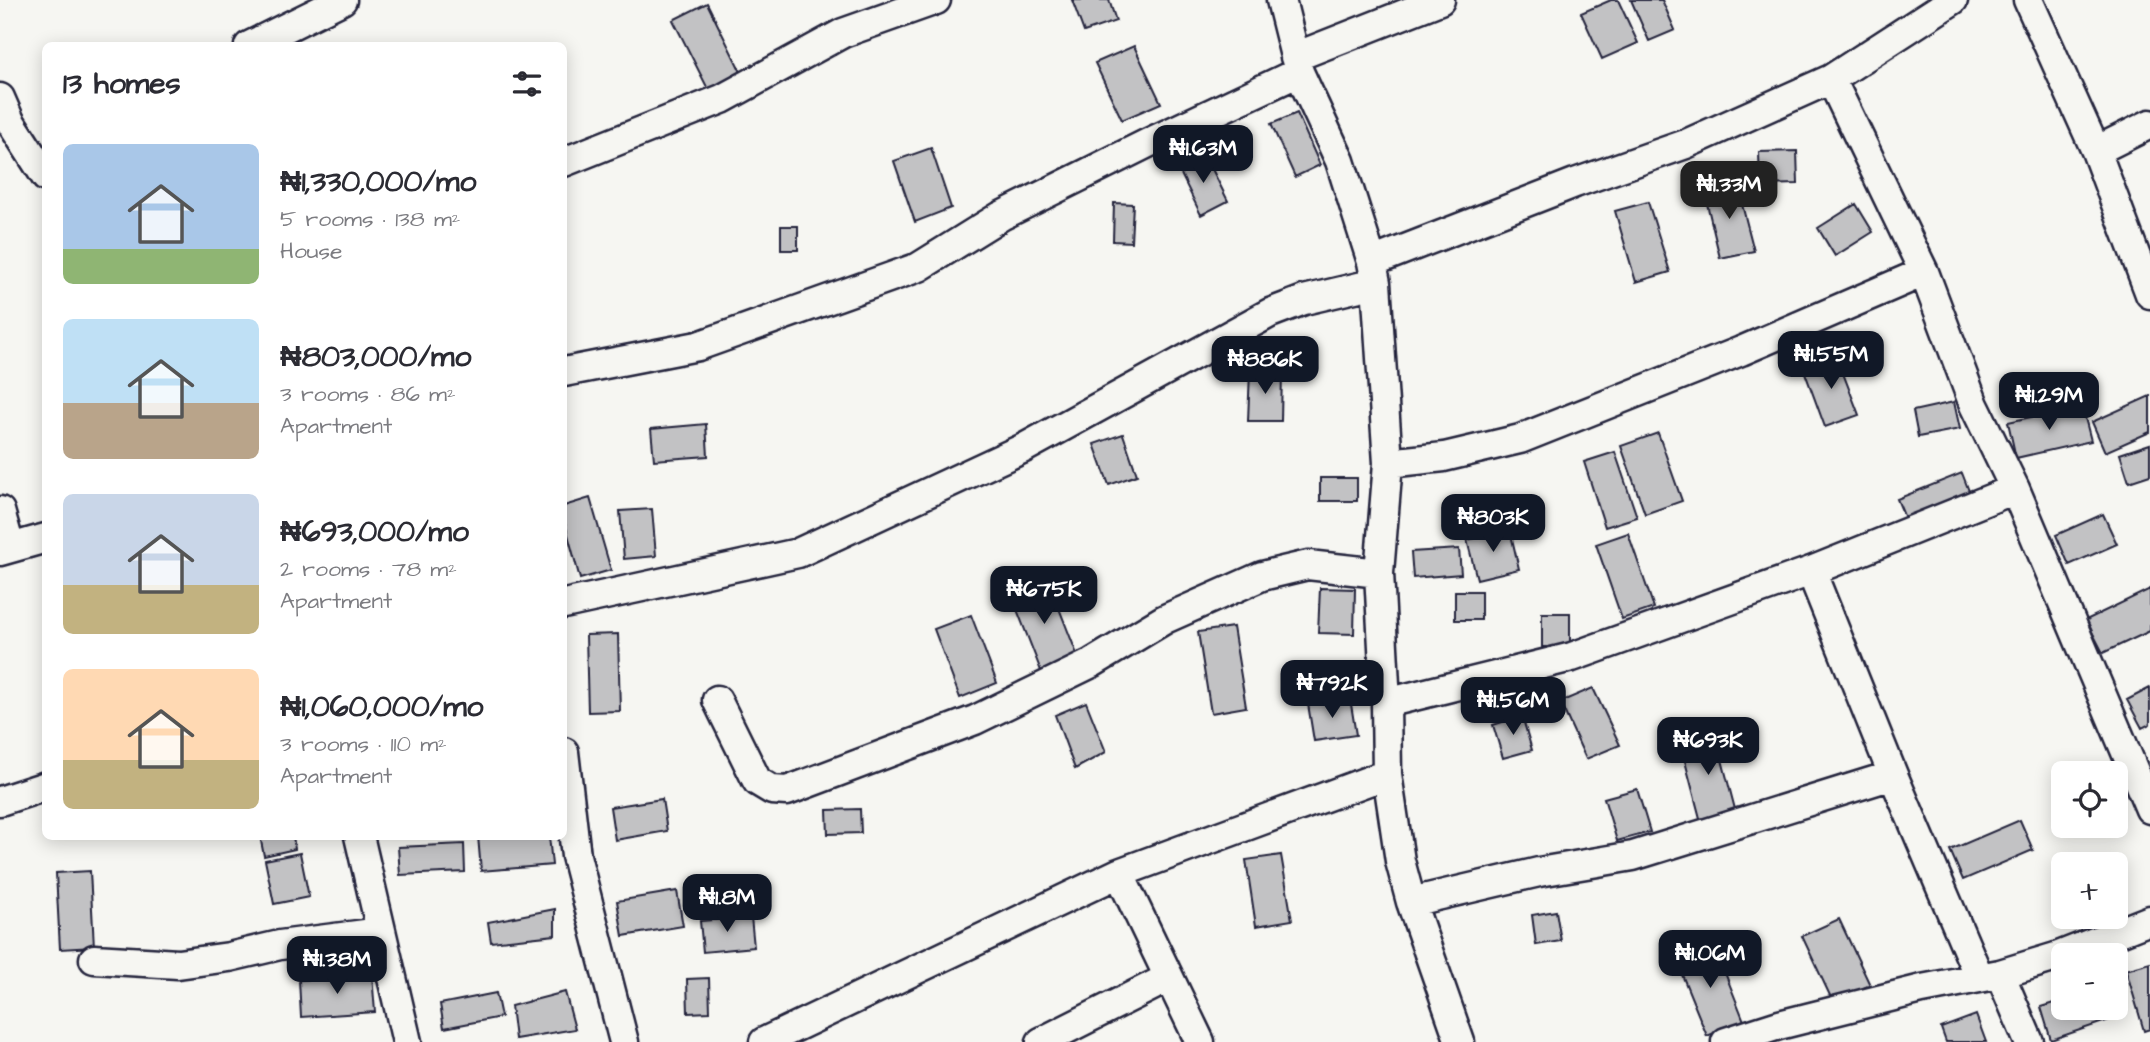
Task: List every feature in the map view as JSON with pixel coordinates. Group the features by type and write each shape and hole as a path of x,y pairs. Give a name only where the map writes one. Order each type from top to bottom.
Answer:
{"street":[{"path":"257,42 342,0"},
{"path":"567,161 722,99 844,33 936,0"},
{"path":"1281,0 1297,65 1340,161 1374,273 1388,463 1378,573 1386,703 1387,774 1400,861 1411,902 1460,1042"},
{"path":"567,371 698,346 919,267 1001,216 1297,65 1440,0"},
{"path":"567,603 798,553 1024,448 1270,313 1374,273 1575,183 1686,144 1831,79 1953,0"},
{"path":"2028,0 2096,151 2150,294"},
{"path":"1831,79 1924,272 1974,405 2015,489 2150,809"},
{"path":"0,98 10,121 41,159"},
{"path":"2096,151 2150,124"},
{"path":"1388,463 1444,457 1520,439 1741,351 1924,272"},
{"path":"1386,703 1572,657 1811,571 2015,489"},
{"path":"0,511 5,549 42,539"},
{"path":"717,700 757,780 772,790 787,790 975,720 1092,663 1165,619 1262,576 1308,565 1378,573"},
{"path":"1811,571 1893,775 1989,976 2029,1042"},
{"path":"764,1042 1119,873 1387,774"},
{"path":"1411,902 1539,872 1633,856 1893,775"},
{"path":"567,778 576,856 624,1042"},
{"path":"0,801 42,787"},
{"path":"360,840 407,1042"},
{"path":"1119,873 1200,1042"},
{"path":"1726,1042 1779,1025 1989,976 2056,957 2150,920"},
{"path":"94,959 178,964 229,957 281,945 381,932"},
{"path":"1041,1042 1168,978"}],"building":[{"path":"1072,0 1109,0 1116,21 1084,32"},
{"path":"1611,0 1618,0 1638,43 1602,59 1581,13"},
{"path":"1631,0 1662,0 1675,30 1649,41"},
{"path":"707,3 744,78 711,95 673,20"},
{"path":"1134,46 1161,103 1122,120 1095,63"},
{"path":"1297,113 1320,165 1295,177 1271,124"},
{"path":"931,148 951,208 915,222 894,161"},
{"path":"1797,151 1798,184 1760,185 1759,152"},
{"path":"1205,155 1228,201 1201,215 1178,168"},
{"path":"1737,185 1754,251 1720,258 1704,191"},
{"path":"1648,202 1670,272 1636,282 1615,211"},
{"path":"1114,203 1133,204 1131,242 1113,241"},
{"path":"1856,204 1873,232 1835,256 1818,228"},
{"path":"781,226 798,226 798,250 781,250"},
{"path":"1836,355 1859,415 1825,427 1803,367"},
{"path":"1250,371 1282,371 1281,421 1248,421"},
{"path":"2150,396 2150,432 2105,452 2092,422"},
{"path":"1954,402 1960,429 1918,437 1913,411"},
{"path":"2082,406 2091,441 2016,458 2008,422"},
{"path":"706,424 708,456 654,460 651,429"},
{"path":"1658,433 1682,501 1645,514 1621,446"},
{"path":"1123,434 1137,475 1109,485 1094,444"},
{"path":"2150,444 2150,475 2129,482 2120,454"},
{"path":"1615,452 1637,517 1605,527 1584,462"},
{"path":"1962,473 1974,504 1910,530 1897,499"},
{"path":"1320,478 1357,478 1357,501 1320,501"},
{"path":"590,498 611,570 580,579 567,531 567,505"},
{"path":"652,509 656,556 624,559 620,511"},
{"path":"2103,514 2117,544 2069,565 2056,535"},
{"path":"1510,530 1519,569 1477,579 1467,540"},
{"path":"1628,533 1654,608 1622,619 1596,544"},
{"path":"1459,549 1461,574 1413,578 1411,552"},
{"path":"1048,580 1078,657 1041,671 1011,594"},
{"path":"1320,588 1355,589 1354,634 1318,633"},
{"path":"2150,589 2150,631 2103,653 2086,620"},
{"path":"1455,591 1481,591 1481,620 1455,620"},
{"path":"1542,613 1570,613 1570,647 1542,647"},
{"path":"971,615 997,683 960,698 934,629"},
{"path":"1233,627 1246,707 1211,713 1198,632"},
{"path":"618,634 620,711 588,712 586,635"},
{"path":"1593,688 1620,745 1586,759 1560,702"},
{"path":"2150,688 2150,724 2142,728 2127,700"},
{"path":"1350,698 1356,735 1314,741 1308,704"},
{"path":"1086,702 1106,752 1075,769 1055,715"},
{"path":"1522,716 1532,750 1503,758 1493,725"},
{"path":"1715,733 1736,813 1701,822 1680,742"},
{"path":"1637,789 1650,832 1617,841 1604,798"},
{"path":"662,799 667,831 615,840 610,807"},
{"path":"860,809 861,833 828,834 827,810"},
{"path":"2020,820 2033,850 1963,880 1950,850"},
{"path":"261,840 294,840 295,849 264,856"},
{"path":"478,840 549,840 552,865 481,871"},
{"path":"464,844 465,872 400,875 398,847"},
{"path":"300,853 309,897 274,904 265,860"},
{"path":"1281,855 1292,920 1256,926 1246,860"},
{"path":"90,871 94,947 60,949 56,873"},
{"path":"677,891 683,926 623,936 617,901"},
{"path":"555,909 555,935 491,942 488,922"},
{"path":"1556,911 1561,941 1536,945 1532,915"},
{"path":"751,917 754,947 703,952 700,921"},
{"path":"1839,919 1870,985 1833,1002 1802,936"},
{"path":"1714,945 1744,1021 1707,1036 1676,960"},
{"path":"2150,963 2150,1029 2144,1031 2128,977 2128,969"},
{"path":"372,975 375,1012 301,1017 299,980"},
{"path":"709,978 710,1012 688,1013 687,979"},
{"path":"565,992 575,1029 515,1039 511,1006"},
{"path":"496,993 501,1017 444,1028 440,1004"},
{"path":"2051,1004 2051,1020 2109,1020 2051,1040 2041,1007"},
{"path":"1976,1015 1986,1042 1946,1042 1941,1028"}]}
